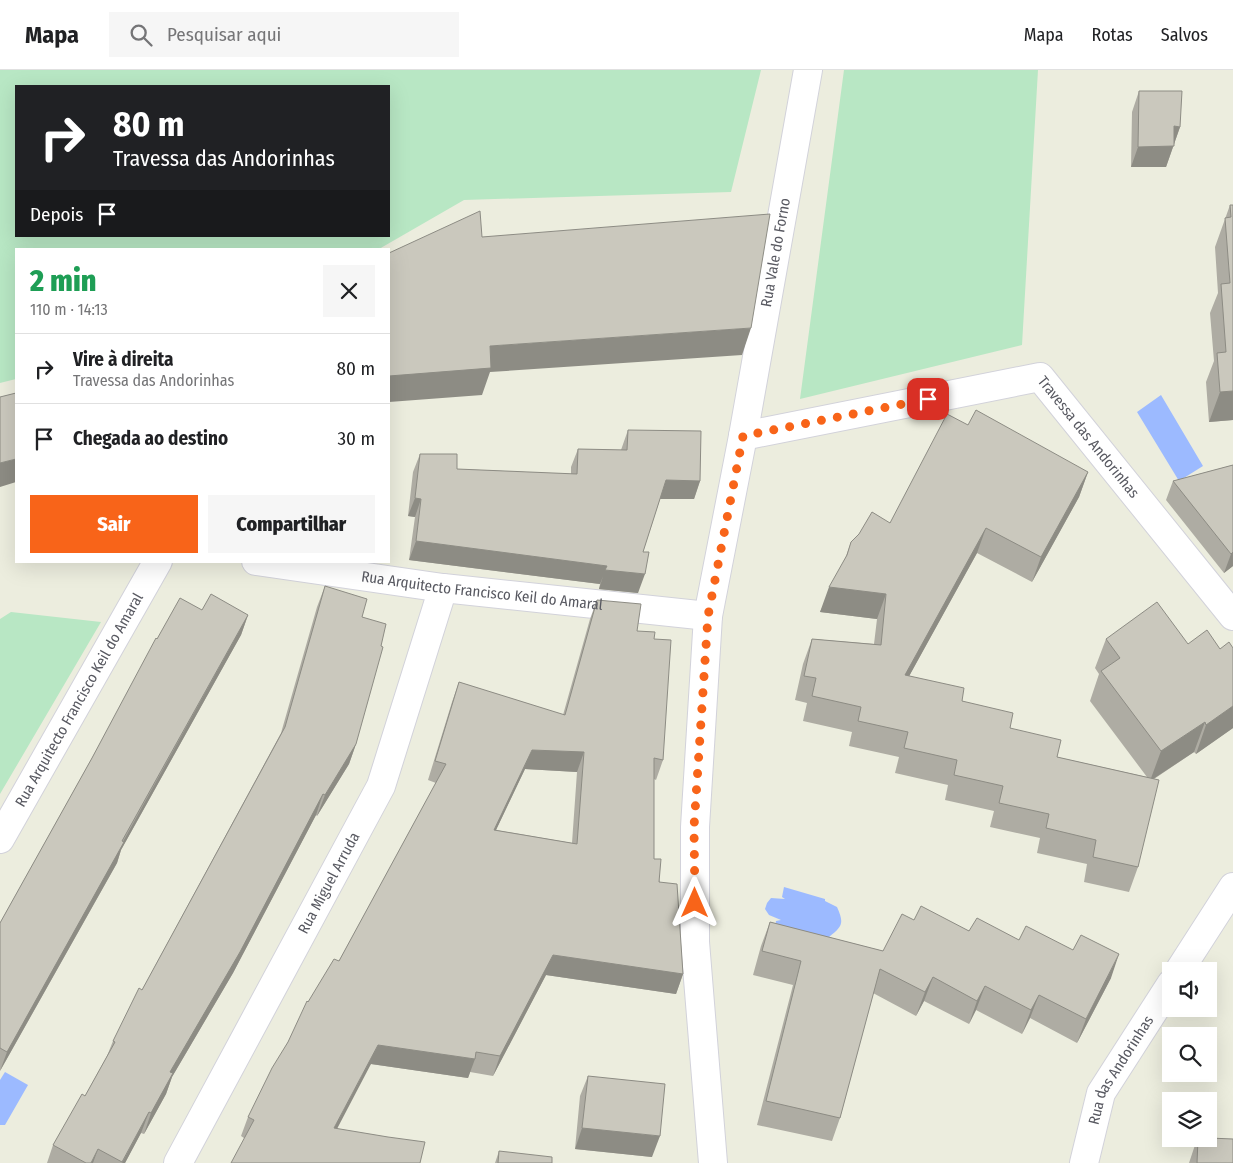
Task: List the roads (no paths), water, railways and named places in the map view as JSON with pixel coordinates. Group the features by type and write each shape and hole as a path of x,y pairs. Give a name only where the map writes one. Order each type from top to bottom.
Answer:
{"street":[{"name":"Rua Vale do Forno","path":"713,1163 695,942 694,827 708,616 743,436 808,70"},
{"name":"Travessa das Andorinhas","path":"743,436 1040,377 1233,616"},
{"name":"Rua Arquitecto Francisco Keil do Amaral","path":"0,839 157,563"},
{"name":"Rua Arquitecto Francisco Keil do Amaral","path":"270,563 443,588 708,616"},
{"name":"Rua Miguel Arruda","path":"178,1163 381,786 443,588"},
{"path":"1185,962 1233,887"},
{"name":"Rua das Andorinhas","path":"1084,1163 1101,1093 1162,998"}],"water":[{"path":"1161,395 1203,466 1179,481 1137,412"},
{"path":"784,887 825,899 825,901 837,907 841,917 840,927 829,937 775,928 776,921 781,920 769,915 765,909 771,898 785,899 782,897"},
{"path":"5,1072 28,1085 5,1125 0,1125 0,1080"}]}
